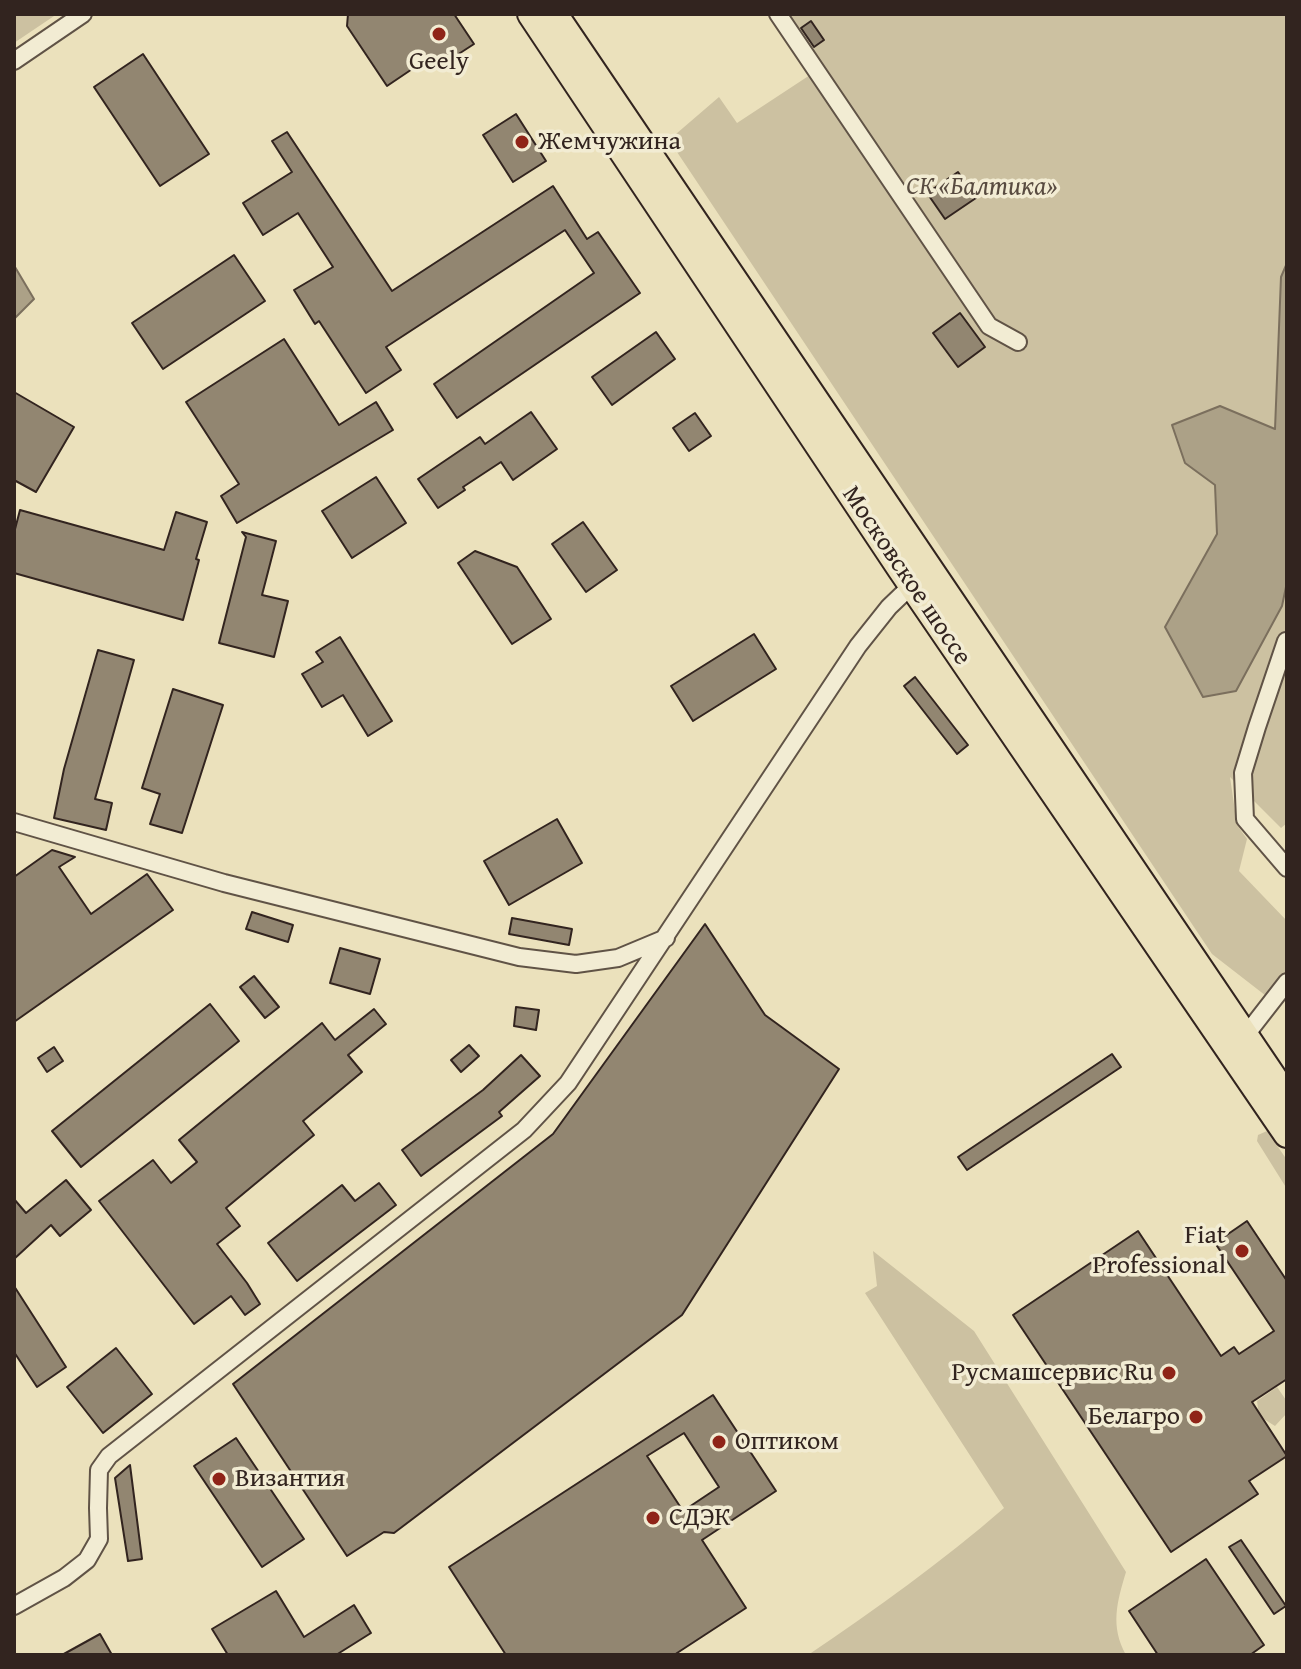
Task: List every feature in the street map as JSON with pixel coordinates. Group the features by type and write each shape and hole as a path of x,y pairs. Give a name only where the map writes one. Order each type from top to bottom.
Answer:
{"main road":[{"name":"Московское шоссе","path":"531,14 922,579 1287,1098"},
{"name":"Московское шоссе","path":"554,14 1287,1134"}],"street":[{"path":"14,61 83,14"},
{"path":"778,14 989,326 1018,342"},
{"path":"14,1606 64,1578 87,1560 99,1539 99,1470 109,1456 524,1130 568,1083 858,646 889,607 922,579"},
{"path":"1286,641 1243,773 1245,819 1287,868"},
{"path":"14,822 224,883 519,957 576,964 618,958 666,938"},
{"path":"1245,1036 1287,982"}],"green space":[{"path":"14,14 57,14 14,43"},
{"name":"СК «Балтика»","path":"770,14 1287,14 1287,263 1281,278 1275,429 1185,463 1215,485 1217,534 1165,627 1282,606 1287,582 1287,823 1281,828 1230,777 1237,825 1247,839 1239,871 1287,921 1287,977 1270,999 1212,954 669,140 719,97 737,123 810,75"},
{"path":"1267,1131 1287,1160 1287,1189 1257,1141 1258,1135"},
{"path":"873,1251 974,1331 1126,1572 1118,1604 1117,1624 1126,1655 808,1655 908,1584 1004,1508 865,1293 877,1286"},
{"path":"1277,1387 1286,1400 1287,1413 1275,1426 1259,1416 1257,1401"}],"shaded area":[{"path":"1287,263 1287,582 1282,606 1236,691 1203,697 1165,627 1217,534 1215,485 1185,463 1172,425 1220,406 1275,429 1281,277"},
{"path":"14,268 34,299 14,319"}],"building":[{"path":"348,14 454,14 474,44 437,68 430,57 387,86 347,26"},
{"path":"811,21 824,40 814,47 801,28"},
{"path":"143,54 209,154 160,186 94,87"},
{"path":"516,114 546,161 513,182 483,135"},
{"path":"287,132 392,291 553,186 587,239 598,232 640,293 457,418 434,384 594,273 565,230 386,347 401,370 366,393 319,321 315,324 294,290 333,267 298,213 263,235 243,203 292,172 272,141"},
{"path":"958,172 976,198 945,219 927,193"},
{"path":"234,255 265,301 163,369 132,323"},
{"path":"960,313 985,347 958,367 933,333"},
{"path":"656,332 675,359 612,405 592,377"},
{"path":"284,339 339,425 376,402 393,430 237,523 221,496 239,484 186,402"},
{"path":"14,392 74,427 36,492 14,480"},
{"path":"531,412 557,449 513,480 501,462 438,508 418,479 480,437 485,444"},
{"path":"695,413 711,436 689,451 673,428"},
{"path":"376,477 406,523 352,558 322,511"},
{"path":"20,510 164,550 176,512 207,522 183,620 14,573 14,533"},
{"path":"583,522 617,570 586,592 552,544"},
{"path":"242,532 276,541 262,595 288,601 274,657 219,643 246,537"},
{"path":"475,551 517,567 551,619 512,644 458,563"},
{"path":"754,634 776,669 693,721 671,686"},
{"path":"340,637 392,721 368,736 343,695 322,707 302,674 323,662 316,652"},
{"path":"98,650 134,660 95,799 112,803 106,830 54,818 64,769"},
{"path":"915,677 968,745 957,754 904,686"},
{"path":"173,689 223,705 182,833 150,824 160,794 142,788"},
{"path":"557,819 582,863 509,905 484,861"},
{"path":"52,850 75,857 59,867 91,914 147,874 173,910 14,1022 14,877"},
{"path":"252,912 293,925 288,942 246,929"},
{"path":"512,918 572,929 569,945 509,934"},
{"path":"705,924 765,1015 839,1069 682,1315 394,1533 384,1532 347,1556 233,1384 553,1134"},
{"path":"340,948 380,959 370,994 330,983"},
{"path":"254,976 279,1007 265,1018 240,987"},
{"path":"210,1004 239,1041 81,1167 52,1131"},
{"path":"516,1007 539,1010 536,1030 514,1026"},
{"path":"374,1009 386,1024 348,1055 362,1072 303,1121 314,1135 226,1208 240,1226 217,1244 260,1304 245,1315 231,1296 194,1324 99,1201 153,1160 171,1183 197,1162 179,1140 322,1023 335,1040"},
{"path":"469,1045 479,1056 461,1072 451,1060"},
{"path":"54,1047 63,1061 47,1072 38,1058"},
{"path":"1112,1054 1121,1067 967,1170 958,1157"},
{"path":"521,1055 540,1076 499,1112 502,1116 421,1176 402,1150 483,1090"},
{"path":"66,1180 91,1210 60,1236 51,1225 14,1259 14,1199 26,1213"},
{"path":"379,1183 396,1205 297,1281 268,1243 342,1185 355,1201"},
{"path":"1247,1221 1287,1281 1287,1379 1252,1402 1287,1456 1249,1481 1258,1494 1171,1552 1013,1315 1138,1231 1221,1356 1234,1347 1239,1354 1274,1331 1215,1243"},
{"path":"14,1286 66,1367 37,1387 14,1352"},
{"path":"116,1348 152,1394 103,1433 67,1387"},
{"path":"713,1395 776,1491 702,1540 746,1608 674,1655 506,1655 449,1567","holes":["684,1433 719,1487 683,1511 647,1456"]},
{"path":"236,1438 304,1539 262,1567 194,1466"},
{"path":"130,1465 142,1559 128,1561 115,1478"},
{"path":"1241,1540 1286,1606 1274,1614 1229,1547"},
{"path":"1206,1559 1264,1645 1250,1655 1158,1655 1129,1611"},
{"path":"276,1591 304,1637 354,1605 371,1633 336,1655 228,1655 212,1629"},
{"path":"100,1634 112,1655 62,1655"}],"place":[{"name":"Geely","path":"439,34"},
{"name":"Жемчужина","path":"522,142"},
{"name":"Fiat Professional","path":"1242,1251"},
{"name":"Русмашсервис Ru","path":"1169,1373"},
{"name":"Белагро","path":"1196,1417"},
{"name":"Оптиком","path":"719,1442"},
{"name":"Византия","path":"219,1479"},
{"name":"СДЭК","path":"653,1518"}]}
